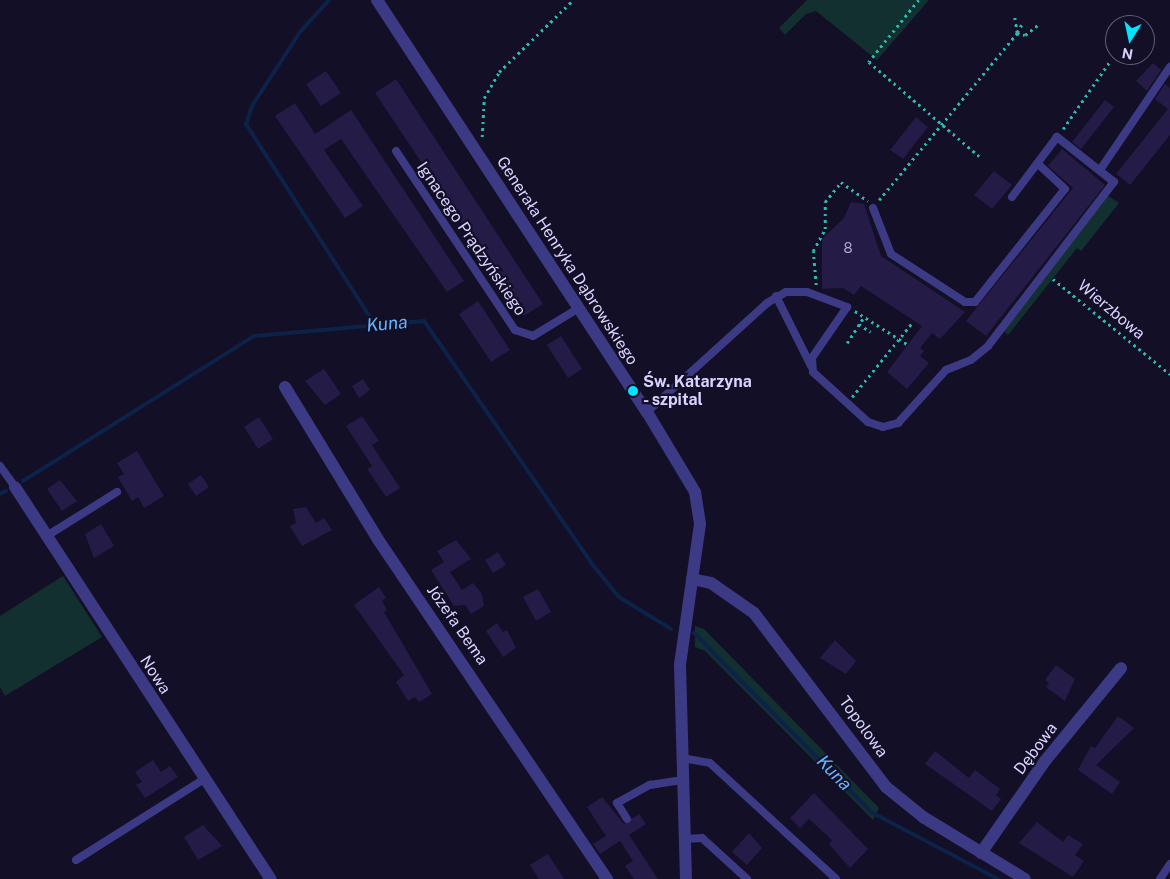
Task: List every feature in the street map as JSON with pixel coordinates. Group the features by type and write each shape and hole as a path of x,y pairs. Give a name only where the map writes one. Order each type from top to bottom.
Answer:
{"street":[{"name":"Generała Henryka Dąbrowskiego","path":"377,0 647,412 695,492 700,524 681,657 686,879"},
{"name":"Józefa Bema","path":"285,388 379,541 607,879"},
{"name":"Nowa","path":"15,487 45,537 270,879"},
{"name":"Topolowa","path":"692,579 711,582 742,602 822,698 886,787 981,852 1025,879"},
{"name":"Dębowa","path":"981,852 1045,761 1121,668"}],"lane":[{"path":"1100,170 1170,67"},
{"path":"776,296 811,366 847,404 868,422 890,427 906,417 946,370 971,360 988,346 1114,182 1057,137 1012,198"},
{"name":"Ignacego Prądzyńskiego","path":"396,151 515,330 533,336 579,308"},
{"path":"872,208 891,254 966,302 975,302 1064,189 1037,163"},
{"path":"647,412 776,296 786,292 817,294 847,307 811,366"},
{"path":"0,466 15,487"},
{"path":"45,537 117,492"},
{"path":"682,758 710,763 836,879"},
{"path":"76,860 204,779"},
{"path":"627,818 617,803 650,785 683,780"},
{"path":"684,839 702,838 747,879"},
{"path":"1160,879 1170,864"}],"path":[{"path":"480,159 482,111 489,87 573,0"},
{"path":"919,0 869,62 979,156"},
{"path":"1014,14 1017,33"},
{"path":"1017,33 1030,34 1039,24"},
{"path":"817,294 813,251 825,229 825,202 841,182 872,208 1022,25"},
{"path":"1057,137 1107,65"},
{"name":"Wierzbowa","path":"1062,283 1170,374"},
{"path":"847,307 906,344"},
{"path":"847,343 864,317"},
{"path":"847,404 912,323"},
{"path":"859,324 871,332"}],"green space":[{"path":"807,0 929,0 877,60 816,11 806,14 785,35 779,28"},
{"path":"1108,196 1119,203 1081,251 1077,248 1008,335 1003,330"},
{"path":"63,576 102,637 5,696 0,687 0,616"},
{"path":"695,626 704,629 879,808 873,820 705,651 695,647"}],"building":[{"path":"1151,65 1155,65 1161,70 1147,91 1136,81"},
{"path":"326,71 341,93 321,106 306,84"},
{"path":"396,79 543,304 524,316 375,93"},
{"path":"1165,84 1170,88 1170,135 1130,185 1116,174 1168,109 1155,99"},
{"path":"1105,100 1114,107 1081,149 1072,142"},
{"path":"295,103 315,134 351,110 464,281 447,292 341,139 324,150 363,206 345,218 275,116"},
{"path":"916,117 928,127 903,159 890,150"},
{"path":"1062,149 1105,185 986,336 966,321 1073,188 1048,166"},
{"path":"994,171 1012,185 992,209 974,195"},
{"path":"851,202 864,204 881,256 965,312 940,339 932,333 920,348 924,351 920,356 929,363 907,389 887,372 922,326 861,286 854,295 843,288 822,289 822,239 844,218"},
{"path":"478,301 510,350 491,362 459,314"},
{"path":"561,336 582,369 568,378 547,345"},
{"path":"324,369 341,394 325,405 305,381"},
{"path":"363,379 370,390 359,398 352,386"},
{"path":"362,416 379,441 372,445 400,488 386,497 367,469 372,466 346,426"},
{"path":"259,417 273,439 258,449 244,427"},
{"path":"137,451 164,496 144,508 138,497 132,501 118,477 124,474 117,463"},
{"path":"201,475 209,487 196,496 188,484"},
{"path":"60,480 77,501 62,511 47,489"},
{"path":"306,507 316,523 324,518 332,530 302,546 290,526 296,523 293,509"},
{"path":"101,524 114,546 94,558 85,534"},
{"path":"456,540 471,559 450,572 462,590 473,583 482,594 484,606 471,614 465,605 454,606 431,570 444,562 437,551"},
{"path":"498,552 506,565 493,573 485,560"},
{"path":"379,587 386,598 382,601 387,610 384,612 432,694 419,702 415,697 408,701 396,682 404,675 354,605"},
{"path":"538,589 551,612 536,621 523,597"},
{"path":"497,623 503,632 507,630 516,648 503,657 486,631"},
{"path":"835,640 856,661 846,674 820,658"},
{"path":"1056,665 1075,679 1065,701 1046,687 1049,683 1045,680"},
{"path":"1118,716 1134,728 1096,765 1120,782 1112,794 1078,770 1091,746 1095,748"},
{"path":"935,751 969,778 975,770 1000,789 996,795 1001,799 992,811 925,764"},
{"path":"153,760 161,772 170,766 178,777 145,798 136,785 142,782 135,772"},
{"path":"814,793 868,849 850,868 829,844 832,840 809,819 800,828 790,818"},
{"path":"602,797 624,824 639,814 646,824 629,835 658,879 634,879 625,866 633,861 620,841 600,854 593,844 606,836 587,807"},
{"path":"1037,822 1063,842 1068,835 1083,844 1075,855 1084,861 1073,877 1019,843"},
{"path":"203,825 222,846 198,860 184,837"},
{"path":"749,833 762,848 747,865 732,852"},
{"path":"548,854 564,879 539,879 530,865"}],"waterway":[{"path":"329,0 300,32 252,106 246,124 374,323"},
{"name":"Kuna","path":"23,481 254,336 424,321 592,564 619,597 671,629"},
{"name":"Kuna","path":"0,494 6,491"},
{"name":"Kuna","path":"694,633 871,812 998,879"}],"place":[{"name":"Św. Katarzyna - szpital","path":"633,391"}]}
